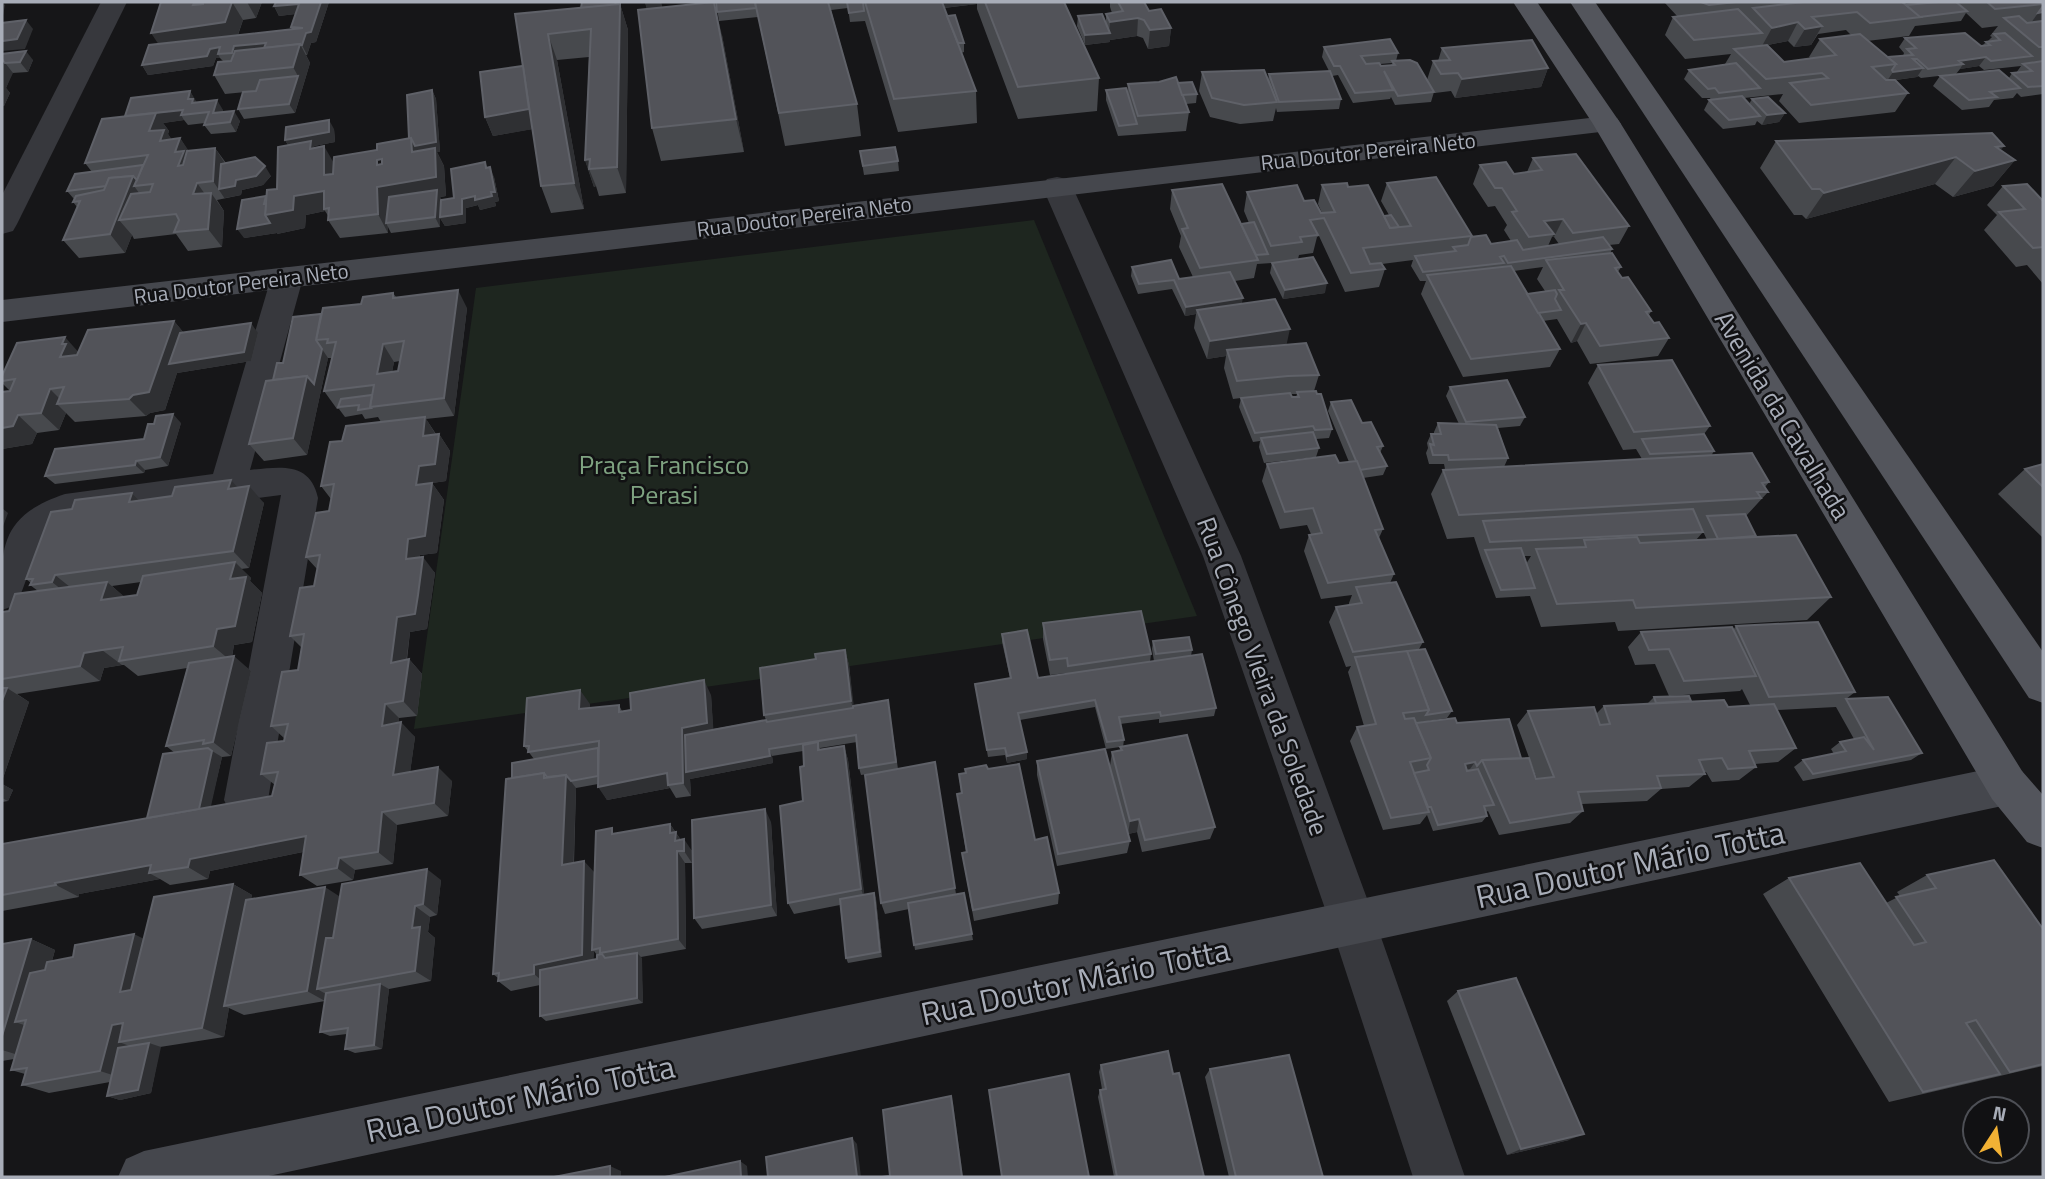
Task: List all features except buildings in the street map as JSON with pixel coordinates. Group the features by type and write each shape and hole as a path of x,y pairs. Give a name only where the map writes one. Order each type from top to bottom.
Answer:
{"main road":[{"name":"Avenida da Cavalhada","path":"1525,2 1607,124 2025,791 2043,827"},
{"path":"1583,2 2043,685"}],"street":[{"path":"2,224 114,2"},
{"name":"Rua Doutor Pereira Neto","path":"2,311 1607,124"},
{"name":"Rua Cônego Vieira da Soledade","path":"1058,186 1222,556 1353,923 1439,1177"},
{"path":"227,486 287,278"},
{"path":"2,594 26,534 34,523 49,513 65,508 227,486 290,482 298,488 300,498 246,800"},
{"name":"Rua Doutor Mário Totta","path":"144,1177 1353,923 2025,791"}],"green space":[{"name":"Praça Francisco Perasi","path":"1034,220 1197,616 414,729 476,288"}]}
